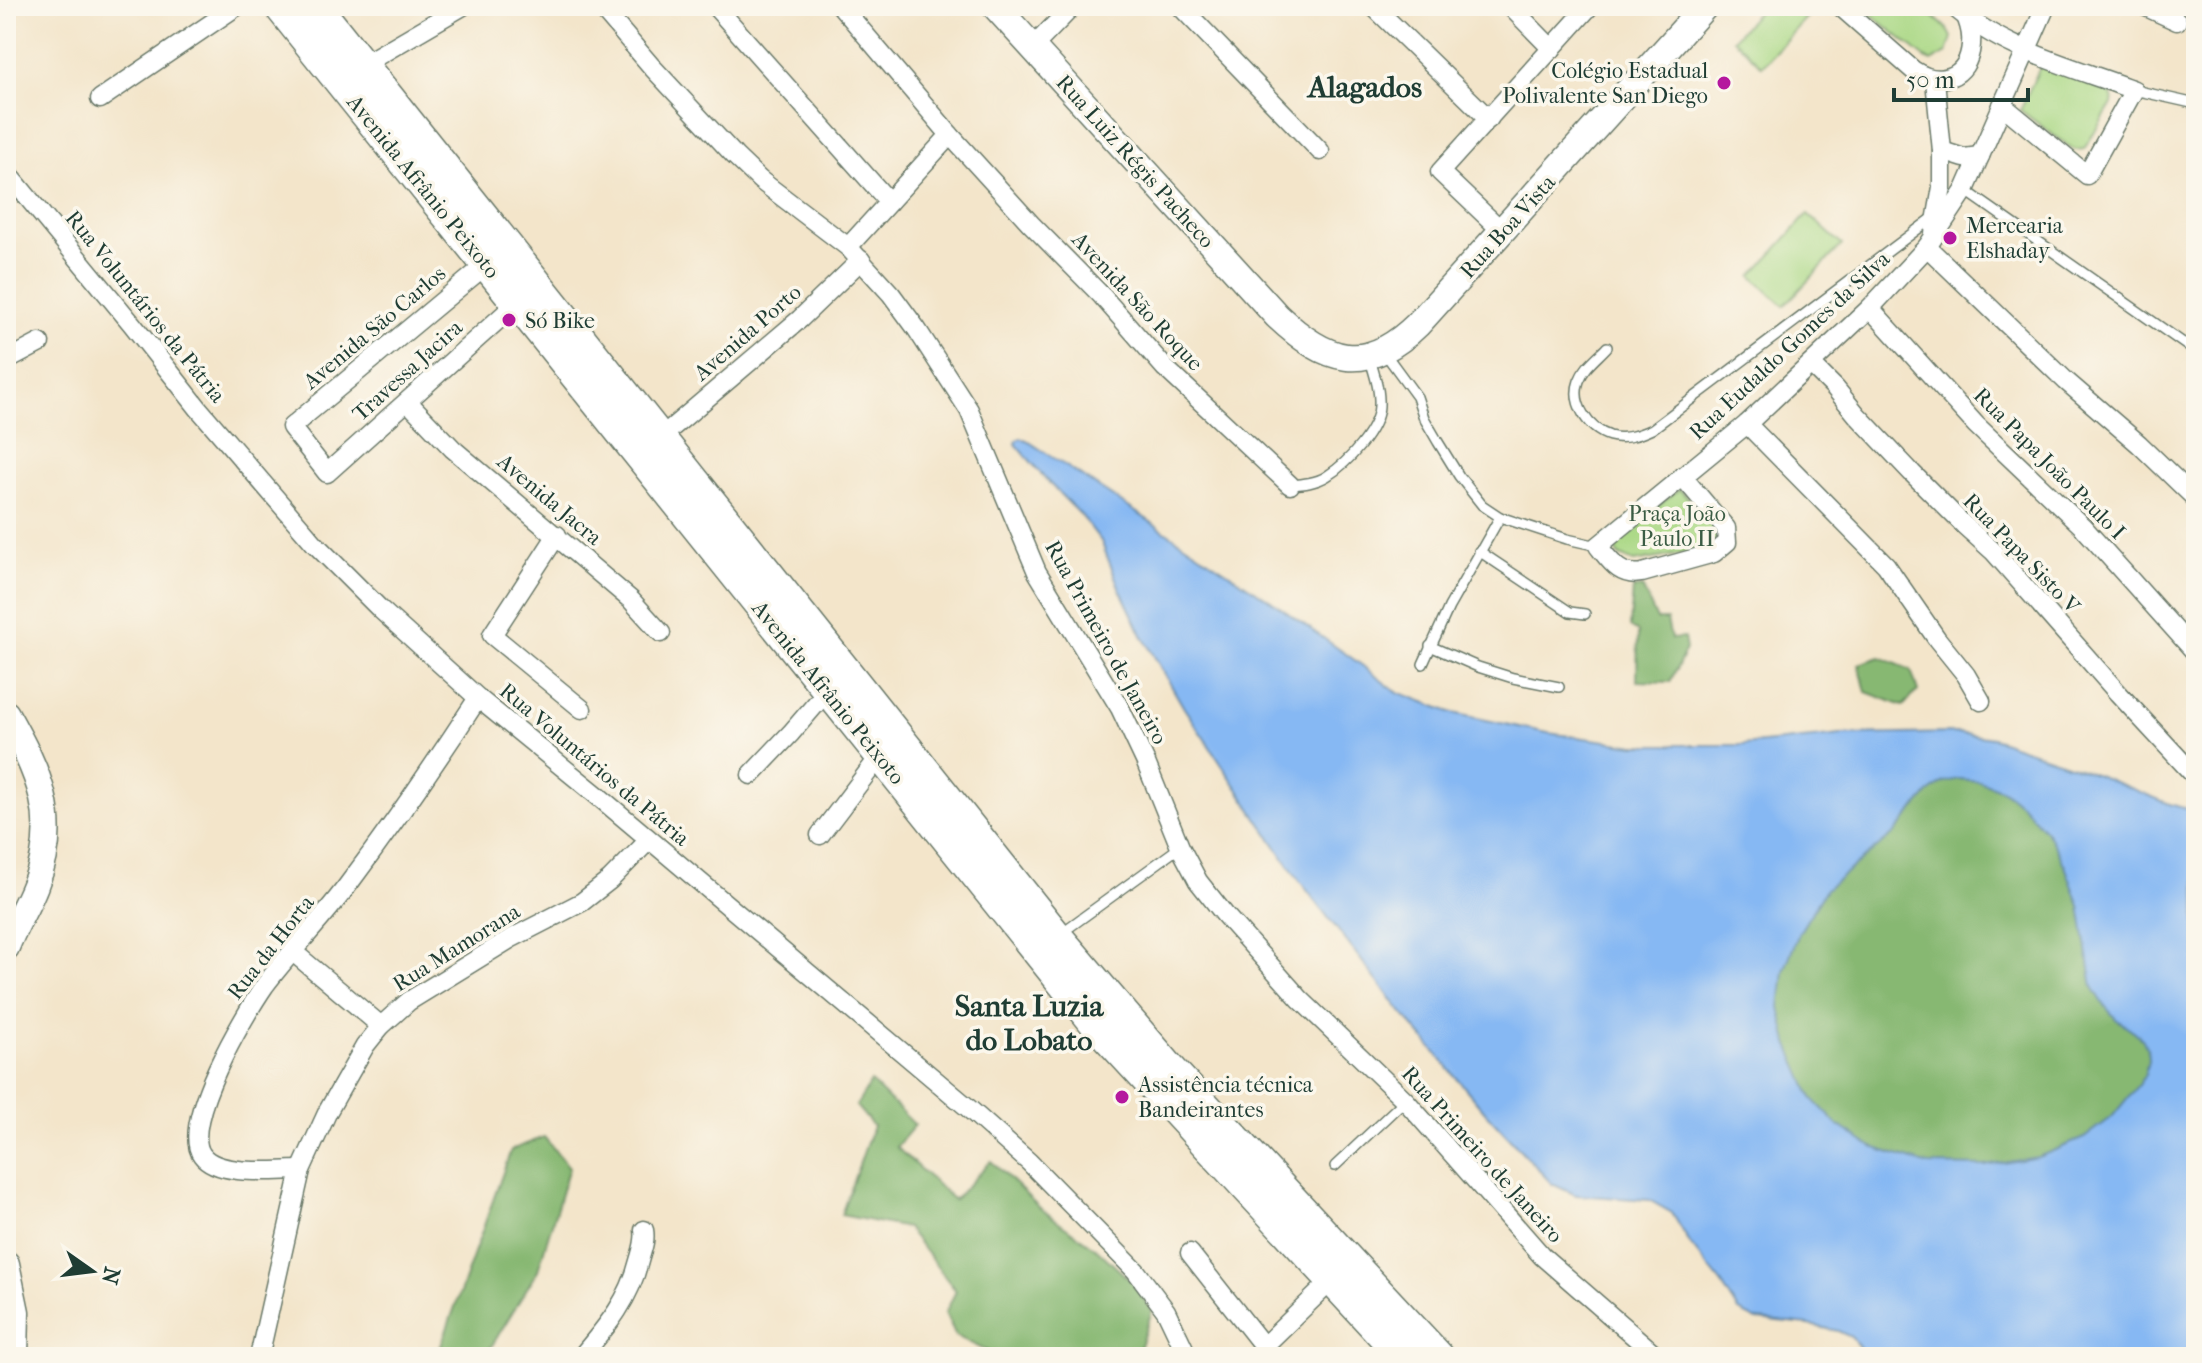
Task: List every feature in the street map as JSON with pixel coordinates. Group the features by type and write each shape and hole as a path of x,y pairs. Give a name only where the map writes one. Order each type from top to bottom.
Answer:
{"main road":[{"name":"Avenida Afrânio Peixoto","path":"279,6 1097,1026 1403,1357"},
{"name":"Avenida Afrânio Peixoto","path":"316,6 1057,936 1169,1067 1439,1357"},
{"name":"Rua Luiz Régis Pacheco","path":"995,6 1297,335 1333,354 1352,357 1376,354"},
{"name":"Rua Boa Vista","path":"1376,354 1401,341 1417,325 1705,6"},
{"path":"6,714 35,770 44,800 47,829 36,885 6,947"},
{"path":"6,1264 16,1312 15,1357"}],"street":[{"path":"100,99 237,6"},
{"path":"362,65 463,6"},
{"name":"Rua Primeiro de Janeiro","path":"600,6 652,67 760,180 855,253 916,328 969,410 1037,572 1120,708 1180,847 1198,881 1300,999 1405,1100 1542,1256 1658,1357"},
{"path":"715,6 889,202 950,135"},
{"name":"Avenida São Roque","path":"841,6 950,135 1102,296 1165,368 1290,485"},
{"path":"1033,47 1073,6"},
{"path":"1180,6 1320,151"},
{"path":"1373,6 1489,119"},
{"path":"1510,6 1552,49"},
{"path":"1502,231 1440,172 1590,6"},
{"path":"1840,6 1913,70 1935,80 1949,77 1961,69 1968,59 1972,35 1967,19"},
{"path":"1953,6 1987,31 2134,90 2087,175 2002,105"},
{"name":"Rua Eudaldo Gomes da Silva","path":"1598,546 1747,424 1870,308 1930,241 1965,190 2046,6"},
{"path":"2144,6 2177,21"},
{"path":"1935,80 1942,187 1930,241 2066,381 2139,444 2196,499"},
{"path":"1942,151 1964,158 1980,156"},
{"name":"Rua Voluntários da Pátria","path":"6,171 213,426 315,544 380,609 478,698 1029,1162 1136,1271 1166,1311 1188,1357"},
{"name":"Avenida Porto","path":"661,437 800,319 855,253 889,202"},
{"name":"Avenida São Carlos","path":"327,473 291,427 487,264"},
{"name":"Travessa Jacira","path":"327,473 518,302"},
{"name":"Rua Papa João Paulo I","path":"1870,308 1976,425 2083,527 2196,653"},
{"path":"6,361 40,343"},
{"name":"Rua Papa Sisto V","path":"1811,364 1912,473 1994,552 2196,777"},
{"name":"Avenida Jacra","path":"408,402 453,449 631,600 661,633"},
{"path":"1747,424 1886,565 1966,675 1981,701"},
{"path":"1598,546 1618,569 1632,575 1705,556 1722,548 1727,542 1726,528 1682,476"},
{"path":"557,535 492,635 582,709"},
{"path":"751,775 827,691"},
{"name":"Rua da Horta","path":"301,1170 223,1168 211,1163 196,1142 206,1095 226,1050 263,987 349,884 416,794 478,698"},
{"path":"820,835 880,756"},
{"name":"Rua Mamorana","path":"259,1357 301,1170 339,1091 365,1046 381,1026 409,1001 510,939 582,902 610,880 649,840"},
{"path":"292,951 381,1026"},
{"path":"581,1357 622,1305 635,1277 645,1238 644,1230"},
{"path":"1190,1253 1268,1352 1331,1281"}],"lane":[{"path":"2134,90 2196,104"},
{"path":"1965,190 2196,352"},
{"path":"1607,347 1587,367 1578,383 1577,399 1582,414 1610,436 1637,436 1652,429 1937,215"},
{"path":"1376,354 1417,397 1428,427 1459,476 1482,505 1500,517 1598,546"},
{"name":"Avenida São Roque","path":"1290,485 1327,476 1370,433 1377,422 1379,400 1376,354"},
{"path":"1423,664 1479,551 1500,517"},
{"path":"1479,551 1570,612 1585,614"},
{"path":"1430,646 1478,667 1559,687"},
{"path":"1057,936 1180,847"},
{"path":"1335,1166 1405,1100"}],"green space":[{"path":"1763,6 1808,6 1813,10 1762,66 1733,39"},
{"path":"1861,6 1922,6 1952,37 1947,53 1932,61 1925,58"},
{"path":"2042,63 2105,89 2112,95 2112,104 2084,149 2071,148 2020,110"},
{"path":"1808,214 1842,245 1784,306 1752,276"},
{"name":"Praça João Paulo II","path":"1679,489 1713,524 1718,538 1706,550 1634,562 1618,555 1615,548 1617,540"},
{"path":"1642,587 1657,620 1667,620 1671,639 1684,638 1686,649 1670,682 1637,681 1638,632 1630,627 1633,588"},
{"path":"1880,657 1911,670 1918,691 1903,706 1866,692 1859,664"},
{"path":"1841,743 2125,795 2184,1123 1900,1207 1724,1059"},
{"path":"871,1082 915,1125 896,1147 954,1200 991,1161 1040,1208 1099,1251 1132,1282 1152,1311 1136,1357 999,1357 956,1336 945,1313 956,1291 907,1228 841,1215 873,1126 856,1106"},
{"path":"544,1137 569,1167 538,1270 485,1357 437,1357 511,1150"}],"water":[{"path":"1021,438 1031,443 1271,601 1395,691 1453,713 1548,733 1635,745 1743,745 1841,735 1958,733 1993,738 2196,812 2196,1357 1862,1357 1851,1337 1838,1331 1757,1320 1739,1311 1672,1213 1649,1200 1576,1195 1552,1184 1486,1113 1399,1009 1296,876 1184,708 1143,637 1101,541 1016,444","holes":["1959,779 1979,781 2003,790 2024,807 2048,834 2065,866 2080,906 2093,987 2116,1019 2143,1040 2148,1060 2145,1074 2112,1117 2084,1138 2038,1157 1985,1166 1929,1165 1872,1147 1837,1124 1812,1098 1788,1043 1780,1007 1784,971 1799,933 1826,889 1894,834 1929,793 1944,782"]}],"place":[{"name":"Colégio Estadual Polivalente San Diego","path":"1724,83"},
{"name":"Mercearia Elshaday","path":"1950,238"},
{"name":"Só Bike","path":"509,320"},
{"name":"Assistência técnica Bandeirantes","path":"1122,1097"}],"district":[{"name":"Alagados","path":"1365,87"},
{"name":"Santa Luzia do Lobato","path":"1029,1023"}]}
